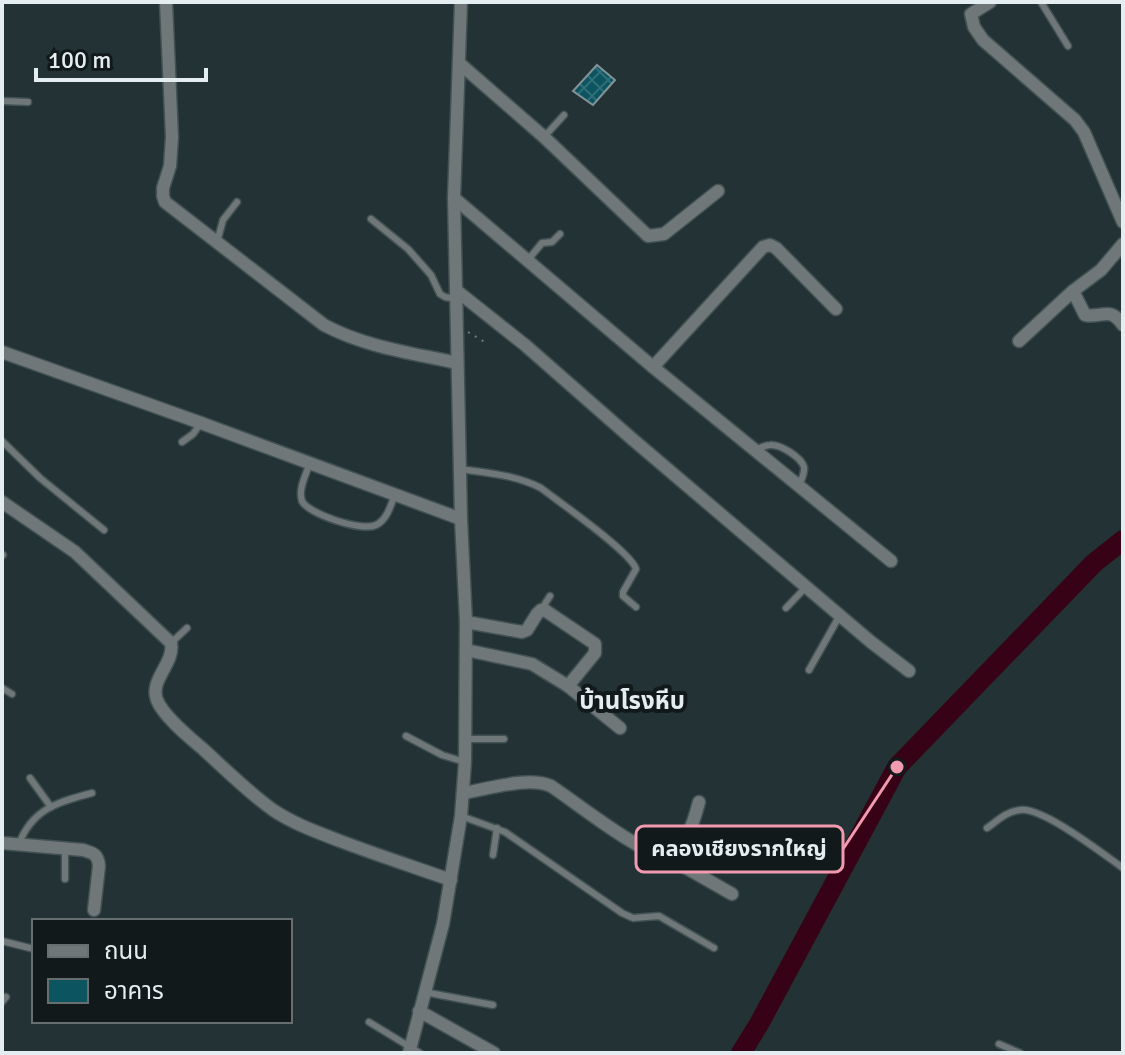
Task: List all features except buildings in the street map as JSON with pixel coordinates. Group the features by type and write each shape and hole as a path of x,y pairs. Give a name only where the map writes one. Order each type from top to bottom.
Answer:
{"street":[{"path":"166,2 172,137 170,166 163,188 165,202 324,325 340,334 457,363"},
{"path":"413,1051 419,1011 443,924 451,880 465,762 466,622 454,198 461,2"},
{"path":"978,7 974,27 983,40 1075,120 1084,132 1123,222"},
{"path":"459,63 544,137 648,236 664,234 718,191"},
{"path":"454,198 653,367 891,561"},
{"path":"1019,341 1073,291 1101,270 1123,244"},
{"path":"653,367 763,247 770,245 776,248 836,309"},
{"path":"1073,291 1085,315 1113,314 1123,325"},
{"path":"457,295 525,345 806,587 909,671"},
{"path":"2,352 461,519"},
{"path":"2,502 75,552 171,643 170,658 156,685 156,699 160,707 246,788 273,810 302,826 451,880"},
{"path":"466,622 522,632 527,630 541,610 546,611 595,644 595,653 568,686"},
{"path":"466,650 532,664 568,686 620,728"},
{"path":"463,793 528,781 541,782 652,853 662,854 732,894"},
{"path":"662,854 685,840 699,802"},
{"path":"2,843 65,848 95,854 99,859 94,910"},
{"path":"419,1011 494,1053"}],"lane":[{"path":"1041,2 1068,46"},
{"path":"2,101 28,102"},
{"path":"544,137 564,115"},
{"path":"217,242 223,220 237,202"},
{"path":"371,219 408,249 431,275 440,294 445,297 457,295"},
{"path":"527,261 542,243 552,242 560,234"},
{"path":"182,442 201,423"},
{"path":"2,441 40,478 104,530"},
{"path":"755,451 770,445 800,460 804,467 798,487"},
{"path":"310,463 302,487 304,504 348,525 375,526 385,519 395,494"},
{"path":"460,469 528,481 585,522 634,562 636,569 623,596 636,607"},
{"path":"786,608 806,587"},
{"path":"541,610 550,596"},
{"path":"809,670 840,615"},
{"path":"171,643 187,628"},
{"path":"2,688 12,694"},
{"path":"406,736 442,755 465,762"},
{"path":"466,739 504,739"},
{"path":"30,778 51,807"},
{"path":"19,844 27,825 51,807 92,793"},
{"path":"987,828 1008,813 1029,810 1053,821 1123,868"},
{"path":"461,816 497,828 519,841 622,913 633,918 659,916 714,948"},
{"path":"493,855 497,828"},
{"path":"65,848 65,879"},
{"path":"2,941 32,948"},
{"path":"424,992 493,1005"},
{"path":"369,1022 413,1051"},
{"path":"999,1044 1020,1053"}],"path":[{"path":"457,325 488,344"}],"waterway":[{"path":"741,1053 897,767 1094,563 1123,540"}],"place":[{"name":"คลองเชียงรากใหญ่","path":"897,767"}],"district":[{"name":"บ้านโรงหีบ","path":"632,701"}]}
